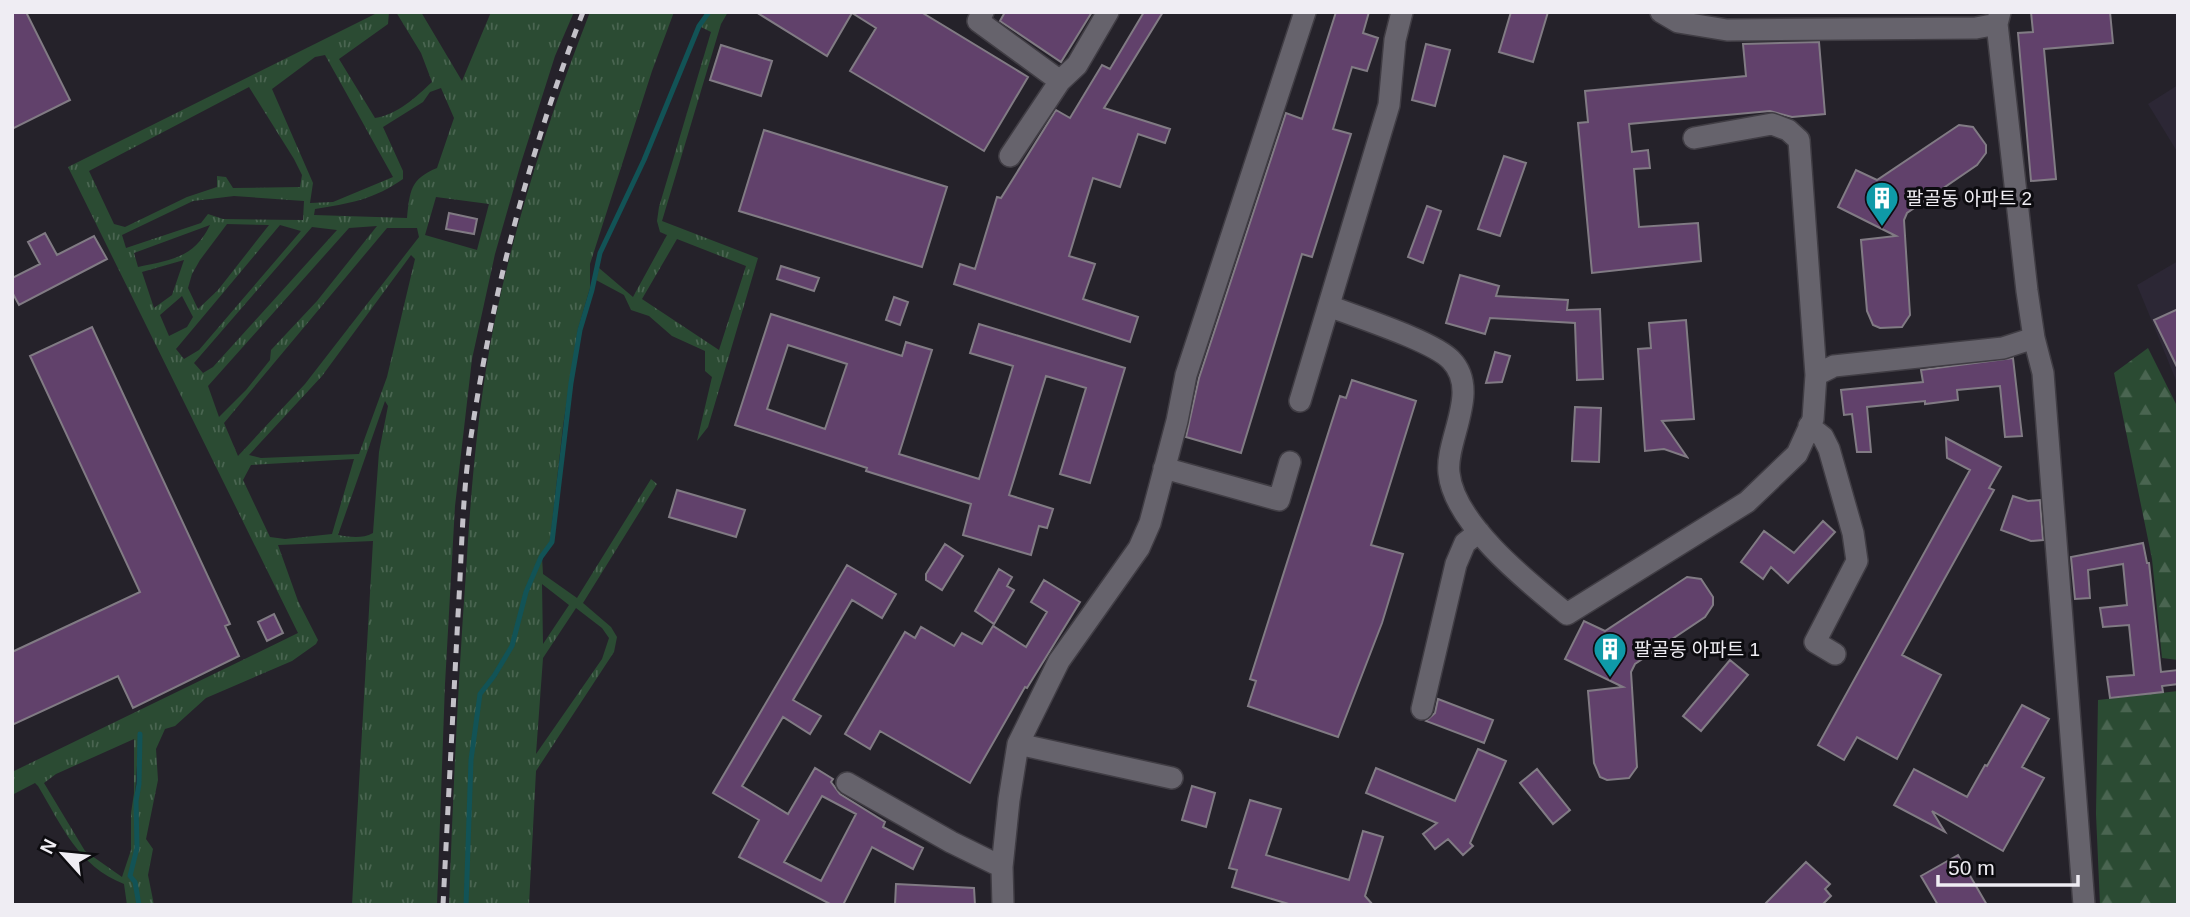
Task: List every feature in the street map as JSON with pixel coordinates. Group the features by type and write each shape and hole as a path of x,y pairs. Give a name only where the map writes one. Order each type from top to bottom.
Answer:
{"street":[{"path":"983,12 978,21 1060,81"},
{"path":"1010,156 1060,81 1077,65 1108,12"},
{"path":"1003,905 1002,867 1018,744 1059,661 1139,548 1150,523 1177,421 1186,375 1306,12"},
{"path":"1300,401 1389,105 1395,40 1402,12"},
{"path":"1661,12 1678,22 1727,30 1976,29 1999,18 2034,338 2043,373 2084,905"},
{"path":"1329,306 1432,346 1451,360 1461,375 1462,414 1452,447 1449,472 1457,501 1479,531 1524,579 1567,614 1747,502 1797,454 1813,418 1816,375 1799,140 1788,130 1772,124 1694,138"},
{"path":"1816,375 1834,366 2003,348 2034,338"},
{"path":"1809,426 1823,437 1829,449 1853,533 1857,561 1815,642 1835,654"},
{"path":"1164,468 1279,500 1290,462"},
{"path":"1422,709 1456,564 1465,543 1479,531"},
{"path":"1018,744 1172,778"},
{"path":"847,783 951,842 1002,867"}],"shaded area":[{"path":"2178,85 2178,153 2148,104"},
{"path":"2178,261 2178,385 2137,285"}],"green space":[{"path":"379,12 389,12 388,24 339,59 375,118 398,109 432,82 421,53 396,12 421,12 462,81 491,12 574,12 555,56 521,163 495,254 472,359 455,506 437,905 352,905 373,541 278,545 298,601 318,640 316,644 292,661 206,698 175,726 165,729 156,749 158,780 146,839 153,849 148,875 154,905 141,905 136,881 131,876 139,849 137,800 141,735 134,810 136,848 128,877 134,882 138,905 127,905 124,884 108,876 83,856 35,783 12,795 12,772 298,633 68,167","holes":["325,55 393,177 333,202 310,203 313,183 272,89 315,57","249,87 294,159 302,175 300,187 233,188 226,177 217,176 217,187 187,197 125,227 114,224 89,171","441,88 454,118 437,168 421,177 413,187 407,218 314,215 315,209 361,200 403,179 403,171 383,127 423,102 430,92","234,196 304,201 303,220 223,219 208,214 201,223 126,248 122,235 193,201","436,197 489,204 477,250 425,235","227,224 269,225 218,290 198,309 188,288 200,260","210,225 204,236 189,251 171,259 138,267 134,253","280,225 301,231 199,350 184,359 176,349","377,226 317,301 271,350 270,360 246,390 219,417 208,386 349,228","312,227 337,230 213,367 203,373 194,363","387,228 417,228 419,237 305,384 238,456 224,423","411,255 415,259 387,377 359,454 261,458 249,455 322,376","184,260 172,295 154,308 142,272","182,296 193,317 187,327 169,336 160,315","385,401 388,406 379,452 373,533 351,537 338,535","354,459 332,534 285,539 270,537 243,480 251,465","134,739 131,850 122,877 85,851 44,783 56,774"]},
{"path":"590,12 674,12 652,71 590,264 590,288 578,329 563,426 550,542 540,556 525,592 511,645 479,693 470,760 464,905 449,905 468,540 484,383 495,320 524,203"},
{"path":"710,12 728,12 721,24 662,221 758,258 708,427 697,441 712,377 705,371 705,351 672,336 649,316 631,310 624,295 596,280 599,268 633,297 667,235 660,232 657,221 659,207 711,32 701,27","holes":["677,239 746,266 719,350 642,299"]},
{"path":"2148,348 2178,408 2178,660 2162,658 2152,559 2114,373"},
{"path":"651,479 657,484 583,603 611,627 617,637 614,652 536,771 529,905 467,905 472,760 481,694 496,677 513,646 527,592 542,557 543,574 577,598","holes":["542,584 569,605 543,644","576,608 602,628 609,638 602,659 536,754 543,658"]},
{"path":"2178,691 2178,905 2100,905 2096,814 2098,700"}],"building":[{"path":"12,12 26,12 70,100 12,129"},
{"path":"756,12 921,12 1028,77 984,151 850,71 876,28 852,13 827,56"},
{"path":"1005,12 1092,12 1061,62 1000,21"},
{"path":"1144,12 1163,12 1104,108 1170,129 1165,143 1138,134 1120,187 1093,178 1069,256 1095,264 1083,299 1138,317 1130,342 954,284 960,264 975,269 997,197 1001,198 1056,110 1070,118 1102,65 1110,69"},
{"path":"1336,12 1369,12 1363,33 1378,38 1367,71 1352,67 1333,129 1351,134 1312,257 1302,254 1241,453 1186,437 1199,378 1286,113 1302,119"},
{"path":"1511,12 1548,12 1533,62 1499,52"},
{"path":"2031,12 2110,12 2113,43 2044,49 2056,179 2031,181 2018,33 2033,32"},
{"path":"1819,42 1825,114 1792,117 1770,111 1629,124 1632,152 1648,150 1650,168 1634,169 1639,227 1698,223 1701,261 1592,273 1578,123 1588,122 1585,91 1746,76 1743,44"},
{"path":"1426,44 1450,50 1435,106 1412,100"},
{"path":"721,45 772,61 761,96 710,80"},
{"name":"팔골동 아파트 2","path":"1959,125 1973,127 1986,145 1986,153 1977,165 1907,213 1904,220 1910,315 1902,327 1880,328 1873,325 1867,311 1861,240 1896,236 1838,207 1856,170 1877,180"},
{"path":"764,130 947,187 922,267 739,211"},
{"path":"1504,156 1526,163 1500,236 1478,229"},
{"path":"1427,206 1441,211 1423,263 1408,257"},
{"path":"449,213 477,219 474,234 446,229"},
{"path":"45,233 57,255 94,236 107,259 19,305 12,292 12,278 40,264 28,242"},
{"path":"781,266 819,278 814,291 777,279"},
{"path":"1460,275 1499,286 1496,296 1568,300 1567,310 1600,309 1603,379 1577,380 1575,323 1490,318 1485,334 1446,323"},
{"path":"894,297 908,302 900,325 886,320"},
{"path":"2178,309 2178,369 2154,320"},
{"path":"771,314 902,356 906,342 932,350 899,454 979,479 1013,366 970,353 979,324 1125,368 1090,483 1060,474 1086,388 1046,376 1009,495 1053,509 1047,528 1039,526 1031,555 963,535 971,504 735,425","holes":["788,345 847,364 825,429 767,409"]},
{"path":"1686,320 1694,419 1662,421 1687,457 1664,449 1645,451 1638,349 1651,348 1649,323"},
{"path":"92,327 230,624 225,626 239,656 133,708 118,676 12,725 12,652 140,592 30,356"},
{"path":"1495,352 1510,356 1502,382 1486,383"},
{"path":"2013,358 2022,436 2005,437 2000,386 1957,390 1958,400 1867,407 1871,452 1857,452 1852,414 1844,415 1841,390 1923,382 1921,370"},
{"path":"1352,380 1416,401 1371,545 1403,554 1382,623 1338,737 1248,706 1256,681 1250,679 1340,396 1346,398"},
{"path":"1575,407 1601,408 1599,462 1572,461"},
{"path":"1946,438 2001,467 1989,488 1994,490 1902,655 1941,675 1897,759 1857,737 1844,760 1818,745 1970,470 1947,458"},
{"path":"677,490 745,510 736,537 669,517"},
{"path":"2013,496 2028,501 2040,500 2043,540 2031,541 2001,530"},
{"path":"1823,521 1835,532 1788,583 1771,567 1763,579 1741,562 1764,531 1794,553"},
{"path":"2143,543 2149,563 2161,672 2178,670 2178,684 2162,686 2163,692 2110,698 2107,677 2134,675 2129,625 2103,627 2100,608 2127,605 2123,564 2088,570 2090,598 2075,599 2071,557"},
{"path":"945,544 963,556 942,590 926,580 926,574"},
{"path":"847,565 896,594 882,618 852,600 793,700 821,716 810,734 783,717 742,786 788,814 815,768 833,779 831,782 840,794 885,822 883,827 923,848 913,869 872,847 843,905 832,905 739,857 759,820 713,793","holes":["822,796 856,814 821,881 784,862"]},
{"path":"999,569 1012,577 1007,586 1014,590 994,624 975,611"},
{"name":"팔골동 아파트 1","path":"1687,577 1701,579 1713,597 1713,605 1705,617 1635,664 1631,672 1637,767 1629,778 1607,780 1600,777 1594,763 1588,691 1623,687 1565,659 1584,621 1605,631"},
{"path":"1044,580 1080,602 1027,688 1025,687 970,783 880,731 870,749 845,734 905,632 915,638 921,627 954,646 962,633 982,644 993,626 1026,647 1047,612 1031,602"},
{"path":"274,614 283,633 267,641 258,622"},
{"path":"1730,660 1748,675 1701,731 1683,716"},
{"path":"1438,699 1493,720 1484,743 1426,721 1435,713"},
{"path":"2022,705 2049,719 2022,767 2044,778 2003,851 1932,811 1945,832 1894,805 1914,769 1967,797"},
{"path":"1478,749 1506,761 1470,843 1473,846 1463,855 1448,839 1435,849 1423,834 1437,823 1366,793 1376,768 1455,801"},
{"path":"1537,769 1570,810 1553,824 1520,783"},
{"path":"1192,786 1215,793 1206,827 1182,820"},
{"path":"1250,800 1281,809 1266,855 1349,880 1363,831 1383,837 1365,896 1373,905 1292,905 1232,887 1237,870 1229,868"},
{"path":"1958,855 1987,905 1938,905 1921,876"},
{"path":"1806,862 1830,884 1825,889 1831,896 1822,905 1764,905"},
{"path":"896,884 974,888 975,905 895,905"}],"waterway":[{"path":"466,905 471,760 480,694 512,646 526,592 541,557 552,542 571,383 580,330 600,253 644,160 699,26 709,12"},
{"path":"139,905 135,882 130,876 137,848 136,801 140,734"}],"railway":[{"path":"443,905 463,522 472,430 491,323 516,218 547,114 583,12"}],"place":[{"name":"팔골동 아파트 2","path":"1882,228"},
{"name":"팔골동 아파트 1","path":"1610,679"}]}
